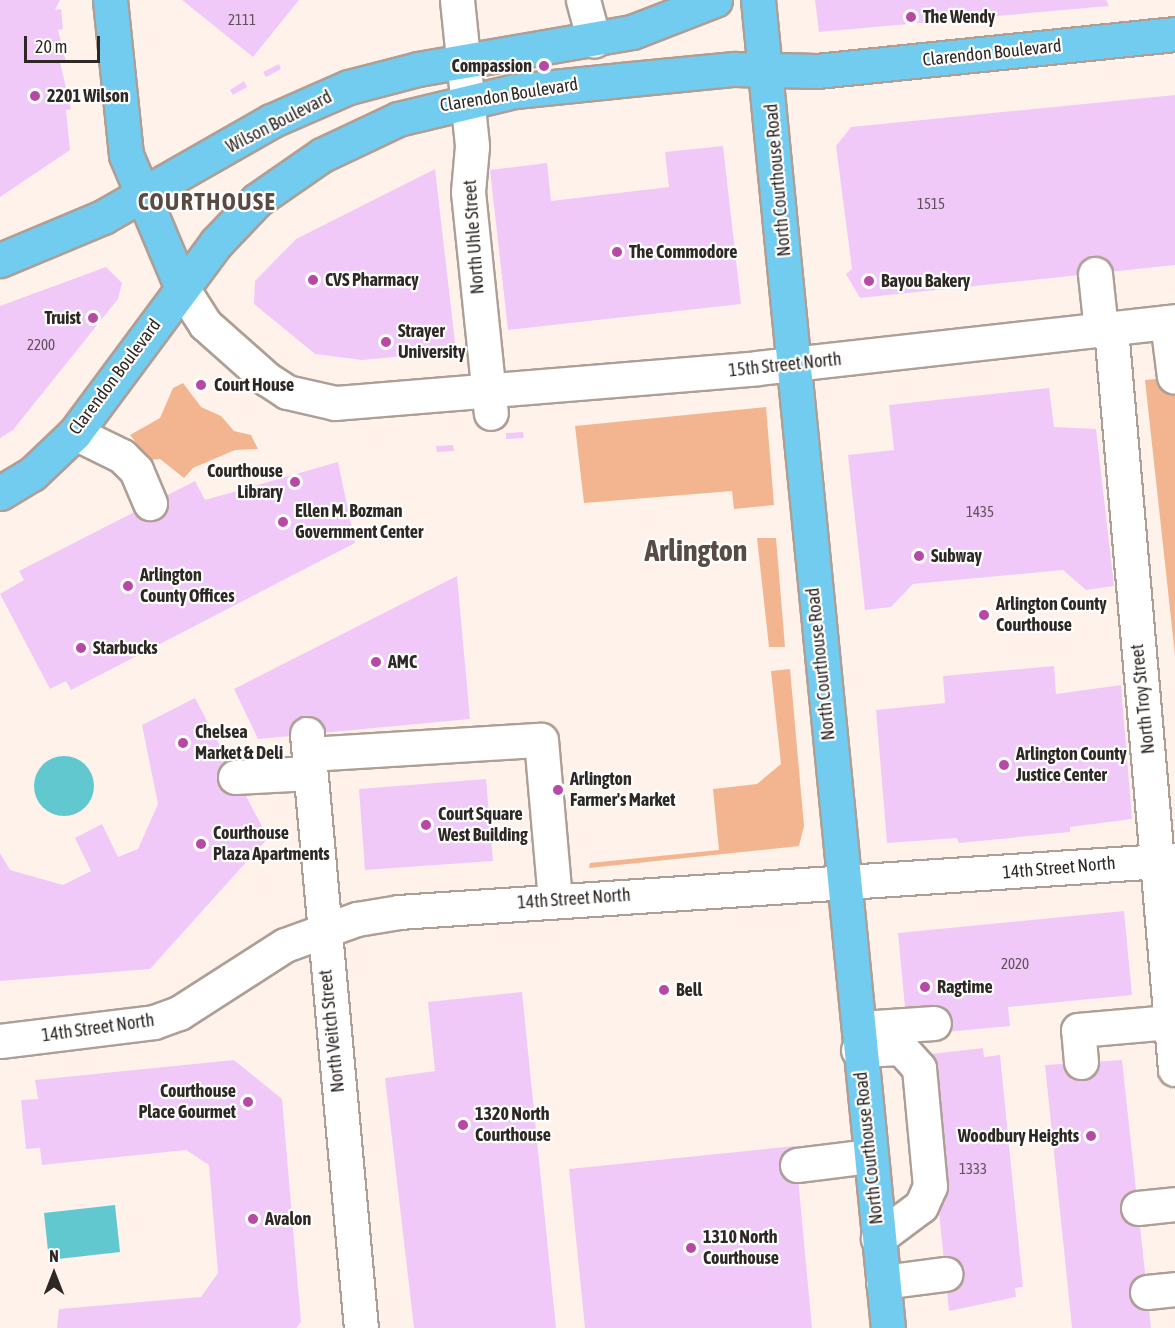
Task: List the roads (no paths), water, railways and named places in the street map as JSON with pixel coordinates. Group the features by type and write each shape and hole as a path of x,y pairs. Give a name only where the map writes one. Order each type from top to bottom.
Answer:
{"main road":[{"path":"110,0 126,154 139,196 182,288"},
{"name":"Wilson Boulevard","path":"0,260 139,196 308,103 387,75 594,41 660,24 715,0"},
{"name":"North Courthouse Road","path":"758,0 768,70 791,363 857,1039 888,1328"},
{"name":"Clarendon Boulevard","path":"0,493 32,474 75,433 216,243 285,178 398,119 467,100 621,80 768,70 817,71 1175,34"}],"street":[{"name":"North Uhle Street","path":"457,0 472,146 468,192 490,403"},
{"path":"583,0 594,41"},
{"name":"North Troy Street","path":"1095,274 1106,329 1124,635 1156,822 1165,861 1170,1022 1175,1069"},
{"name":"15th Street North","path":"182,288 206,324 287,392 335,403 490,403 791,363 1171,321"},
{"path":"1171,321 1174,377"},
{"path":"75,433 122,456 136,470 150,503"},
{"path":"235,777 309,754 541,740 555,900"},
{"name":"North Veitch Street","path":"309,754 322,930 361,1328"},
{"name":"14th Street North","path":"0,1041 154,1022 195,1003 253,962 322,930 399,912 713,888 842,886 1165,861"},
{"path":"1081,1062 1078,1030 1170,1022"},
{"path":"857,1039 934,1023"},
{"path":"857,1039 901,1048 919,1068 930,1186 921,1206 878,1238"},
{"path":"797,1165 870,1156"},
{"path":"1138,1208 1175,1204"},
{"path":"883,1282 945,1274"}],"water":[{"path":"64,756 76,758 89,769 94,786 92,798 81,811 64,816 52,814 39,803 34,786 36,774 47,761"},
{"path":"115,1205 120,1252 49,1260 44,1213"}],"place":[{"name":"The Wendy","path":"911,17"},
{"name":"Compassion","path":"544,66"},
{"name":"2201 Wilson","path":"35,96"},
{"name":"The Commodore","path":"617,252"},
{"name":"CVS Pharmacy","path":"313,280"},
{"name":"Bayou Bakery","path":"869,281"},
{"name":"Truist","path":"93,318"},
{"name":"Strayer University","path":"386,342"},
{"name":"Court House","path":"201,385"},
{"name":"Courthouse Library","path":"295,482"},
{"name":"Ellen M. Bozman Government Center","path":"283,522"},
{"name":"Subway","path":"919,556"},
{"name":"Arlington County Offices","path":"128,586"},
{"name":"Arlington County Courthouse","path":"984,615"},
{"name":"Starbucks","path":"81,648"},
{"name":"AMC","path":"376,662"},
{"name":"Chelsea Market & Deli","path":"183,743"},
{"name":"Arlington County Justice Center","path":"1004,765"},
{"name":"Arlington Farmer's Market","path":"558,790"},
{"name":"Court Square West Building","path":"426,825"},
{"name":"Courthouse Plaza Apartments","path":"201,844"},
{"name":"Ragtime","path":"925,987"},
{"name":"Bell","path":"664,990"},
{"name":"Courthouse Place Gourmet","path":"248,1102"},
{"name":"1320 North Courthouse","path":"463,1125"},
{"name":"Woodbury Heights","path":"1091,1136"},
{"name":"Avalon","path":"253,1219"},
{"name":"1310 North Courthouse","path":"691,1248"}],"district":[{"name":"COURTHOUSE","path":"207,202"},
{"name":"Arlington","path":"696,550"}]}
